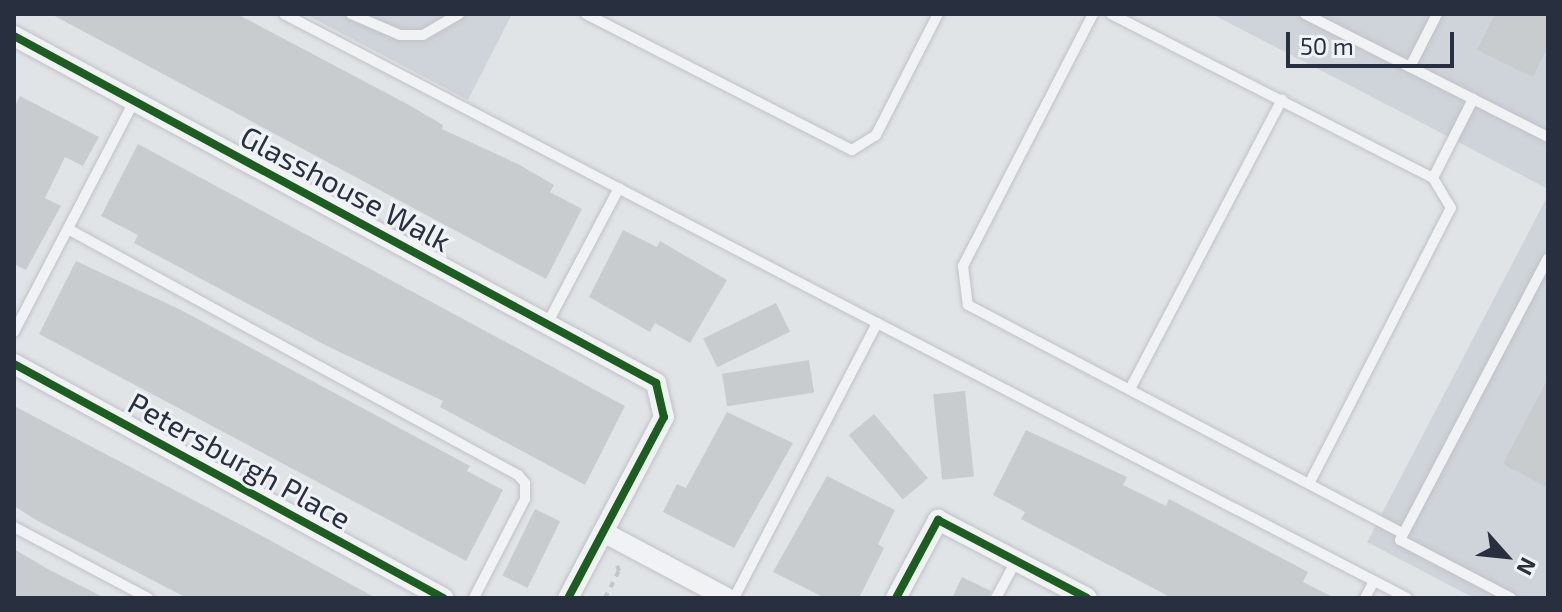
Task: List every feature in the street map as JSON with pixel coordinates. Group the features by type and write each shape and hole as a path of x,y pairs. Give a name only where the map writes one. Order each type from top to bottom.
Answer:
{"street":[{"name":"Glasshouse Walk","path":"14,36 656,383 664,417 603,532"},
{"name":"Petersburgh Place","path":"14,364 443,598"},
{"path":"896,598 938,520 1087,598"},
{"path":"568,598 603,532 727,598"}],"lane":[{"path":"284,14 1407,598"},
{"path":"351,14 400,35 423,35 459,14"},
{"path":"586,14 852,150 866,146 876,135 938,14"},
{"path":"1093,14 963,266 968,305 1403,533"},
{"path":"1111,14 1433,178 1451,208 1310,482"},
{"path":"1305,14 1322,18 1548,137"},
{"path":"1410,67 1437,14"},
{"path":"1130,389 1282,99"},
{"path":"1433,178 1473,99"},
{"path":"14,332 134,101"},
{"path":"547,324 619,188"},
{"path":"68,229 518,475 525,483 525,499 474,598"},
{"path":"1511,598 1400,540 1548,258"},
{"path":"734,598 877,323"},
{"path":"14,527 148,598"},
{"path":"996,598 1016,561"},
{"path":"1365,598 1374,581"}],"shaded area":[{"path":"305,14 512,14 468,100"},
{"path":"1212,14 1548,14 1548,189 1424,124"},
{"path":"1548,195 1548,598 1474,598 1367,542"}],"building":[{"path":"51,14 237,14 409,105 443,125 442,129 518,164 554,185 550,192 582,209 546,279"},
{"path":"1495,14 1548,14 1548,47 1533,77 1477,50"},
{"path":"20,96 99,137 83,166 65,157 45,198 61,206 26,270 14,264 14,108"},
{"path":"138,144 625,406 585,485 440,407 443,401 325,345 134,243 138,235 101,216"},
{"path":"623,230 657,247 660,241 727,280 690,343 655,323 650,332 589,297"},
{"path":"76,261 181,310 470,466 467,471 503,490 466,561 39,334"},
{"path":"776,303 790,332 717,367 703,339"},
{"path":"809,360 814,393 727,406 722,374"},
{"path":"1548,378 1548,488 1503,464"},
{"path":"965,391 974,477 942,480 933,394"},
{"path":"14,406 376,598 187,598 36,520 14,506"},
{"path":"727,412 793,443 734,548 663,512 677,484 686,488"},
{"path":"874,414 928,478 903,500 849,435"},
{"path":"1026,430 1127,477 1123,485 1166,506 1169,499 1308,572 1303,582 1335,598 1172,598 1021,519 1025,512 993,495"},
{"path":"827,476 895,510 878,544 884,548 859,598 825,598 773,572"},
{"path":"535,509 560,521 528,588 503,576"},
{"path":"14,549 48,569 105,598 14,598"},
{"path":"962,577 991,591 988,598 952,598"}],"cycle path":[{"path":"14,36 656,383 664,417 568,598"},
{"path":"14,364 443,598"},
{"path":"896,598 938,520 1087,598"}]}
